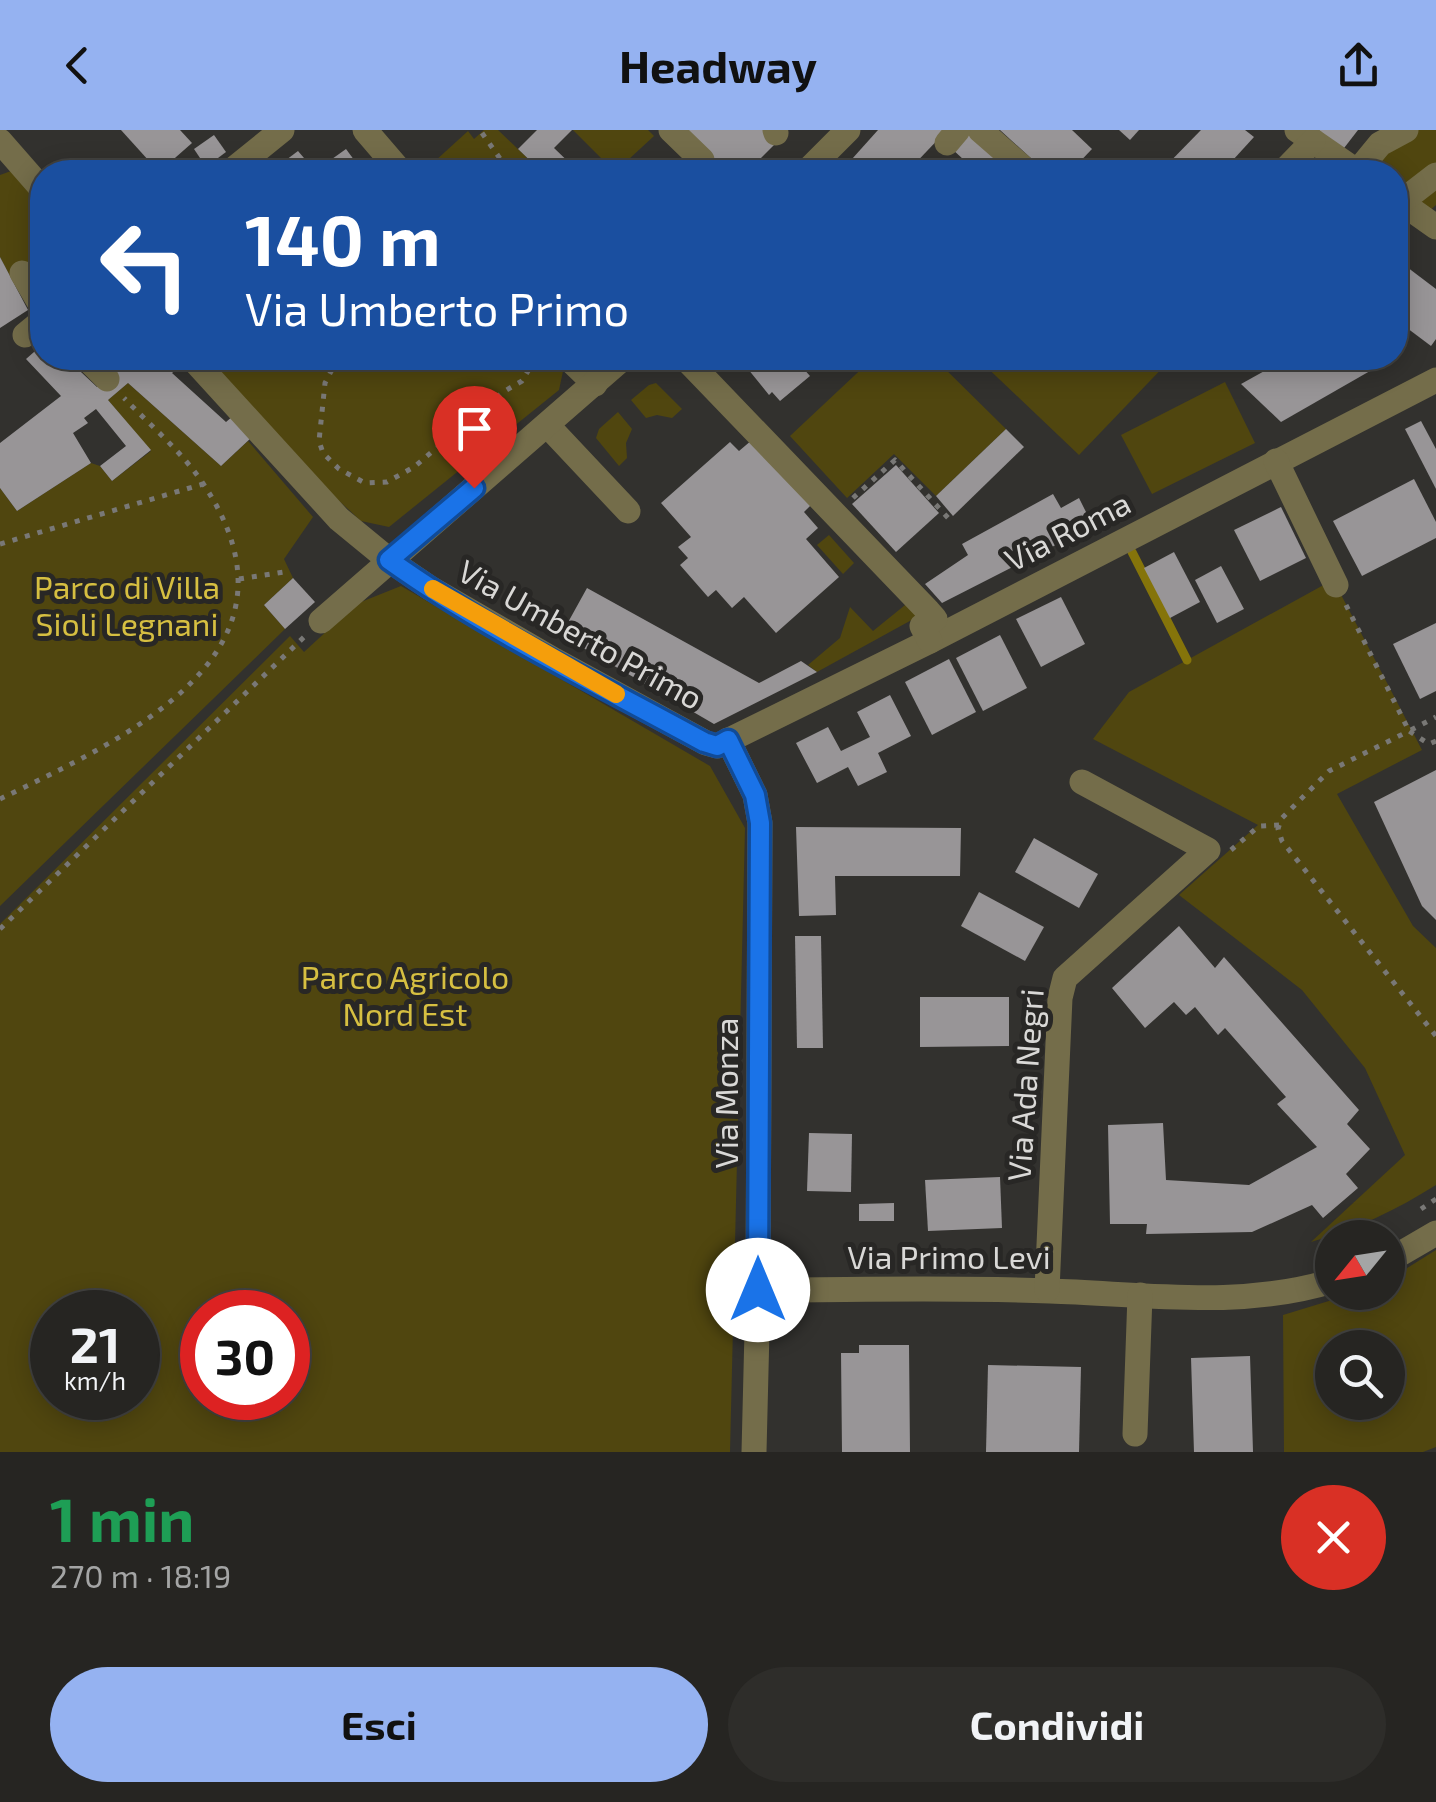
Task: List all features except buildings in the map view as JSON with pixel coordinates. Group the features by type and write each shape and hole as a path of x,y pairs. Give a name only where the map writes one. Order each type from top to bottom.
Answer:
{"street":[{"path":"245,160 282,130"},
{"path":"671,130 702,160"},
{"path":"818,160 848,130"},
{"path":"980,130 1014,160"},
{"path":"1367,160 1380,144 1406,130"},
{"path":"371,132 392,160"},
{"path":"1290,160 1305,135 1341,160"},
{"path":"0,140 30,175"},
{"path":"1408,193 1436,175"},
{"path":"1408,207 1436,227"},
{"path":"22,272 30,286"},
{"path":"98,370 112,385"},
{"name":"Via Umberto Primo","path":"203,370 339,519 389,560 430,588 704,742 717,746 728,740"},
{"path":"580,370 595,384"},
{"path":"321,621 610,370"},
{"path":"696,370 935,619 922,626 930,640"},
{"name":"Via Roma","path":"728,740 1436,380"},
{"path":"548,426 628,511"},
{"path":"1276,460 1336,584"},
{"name":"Via Monza","path":"728,740 755,795 760,823 754,1452"},
{"name":"Via Ada Negri","path":"1046,1290 1060,998 1065,978 1208,850 1082,782"},
{"path":"1405,1251 1436,1233"},
{"name":"Via Primo Levi","path":"758,1290 1046,1290 1247,1297 1315,1286"},
{"path":"1135,1434 1140,1294"}],"path":[{"path":"482,133 501,160"},
{"path":"332,370 325,383 320,441 323,452 339,469 365,483 387,482 414,467 503,392 522,381 529,370"},
{"path":"0,800 122,738 185,690 224,640 235,611 238,580 223,523 203,484 112,385"},
{"path":"850,501 895,460 949,519"},
{"path":"0,544 203,484"},
{"path":"238,580 290,571"},
{"path":"1336,584 1409,731 1428,744 1436,741"},
{"path":"0,929 321,621"},
{"path":"1436,718 1326,773 1282,819 1278,833 1436,1036"}],"green space":[{"path":"484,130 498,130 529,160 436,160 468,131 474,139"},
{"path":"573,130 648,130 654,136 628,160 603,160"},
{"path":"1388,130 1436,130 1436,205 1427,213 1408,199 1408,160 1374,160"},
{"path":"11,171 30,194 30,266 12,280 0,257 0,175"},
{"path":"212,370 563,370 559,390 389,527 361,521 311,475"},
{"path":"860,370 946,370 1006,429 936,496 894,454 847,498 790,436"},
{"path":"990,370 1160,370 1079,455"},
{"path":"1225,382 1255,443 1152,494 1121,435"},
{"name":"Parco di Villa Sioli Legnani","path":"128,383 221,466 248,441 313,517 284,559 293,578 264,605 285,629 0,906 0,488 17,511 91,463 100,466 112,481 151,451 108,400"},
{"path":"656,383 682,409 672,418 646,418 631,400"},
{"path":"618,412 632,429 626,443 627,458 619,466 596,438 599,429"},
{"path":"829,535 854,563 843,574 817,545"},
{"path":"1329,582 1336,585 1422,750 1337,794 1413,926 1436,948 1436,1185 1406,1203 1371,1220 1335,1220 1405,1155 1365,1068 1302,990 1179,895 1258,825 1093,739 1129,692"},
{"name":"Parco Agricolo Nord Est","path":"401,586 710,766 745,828 730,1452 0,1452 0,924 290,636 304,652 356,604"},
{"path":"915,597 928,611 817,672 808,665 840,638 850,607 873,631"},
{"path":"1436,1250 1436,1447 1423,1452 1284,1452 1283,1315 1315,1305 1315,1310 1405,1310 1405,1269"}],"waterway":[{"path":"1132,552 1187,660"}],"slow traffic":[{"path":"433,589 616,694"}],"route":[{"path":"474,488 389,560 430,588 704,742 717,746 728,740 755,795 760,823 758,1290"}]}
